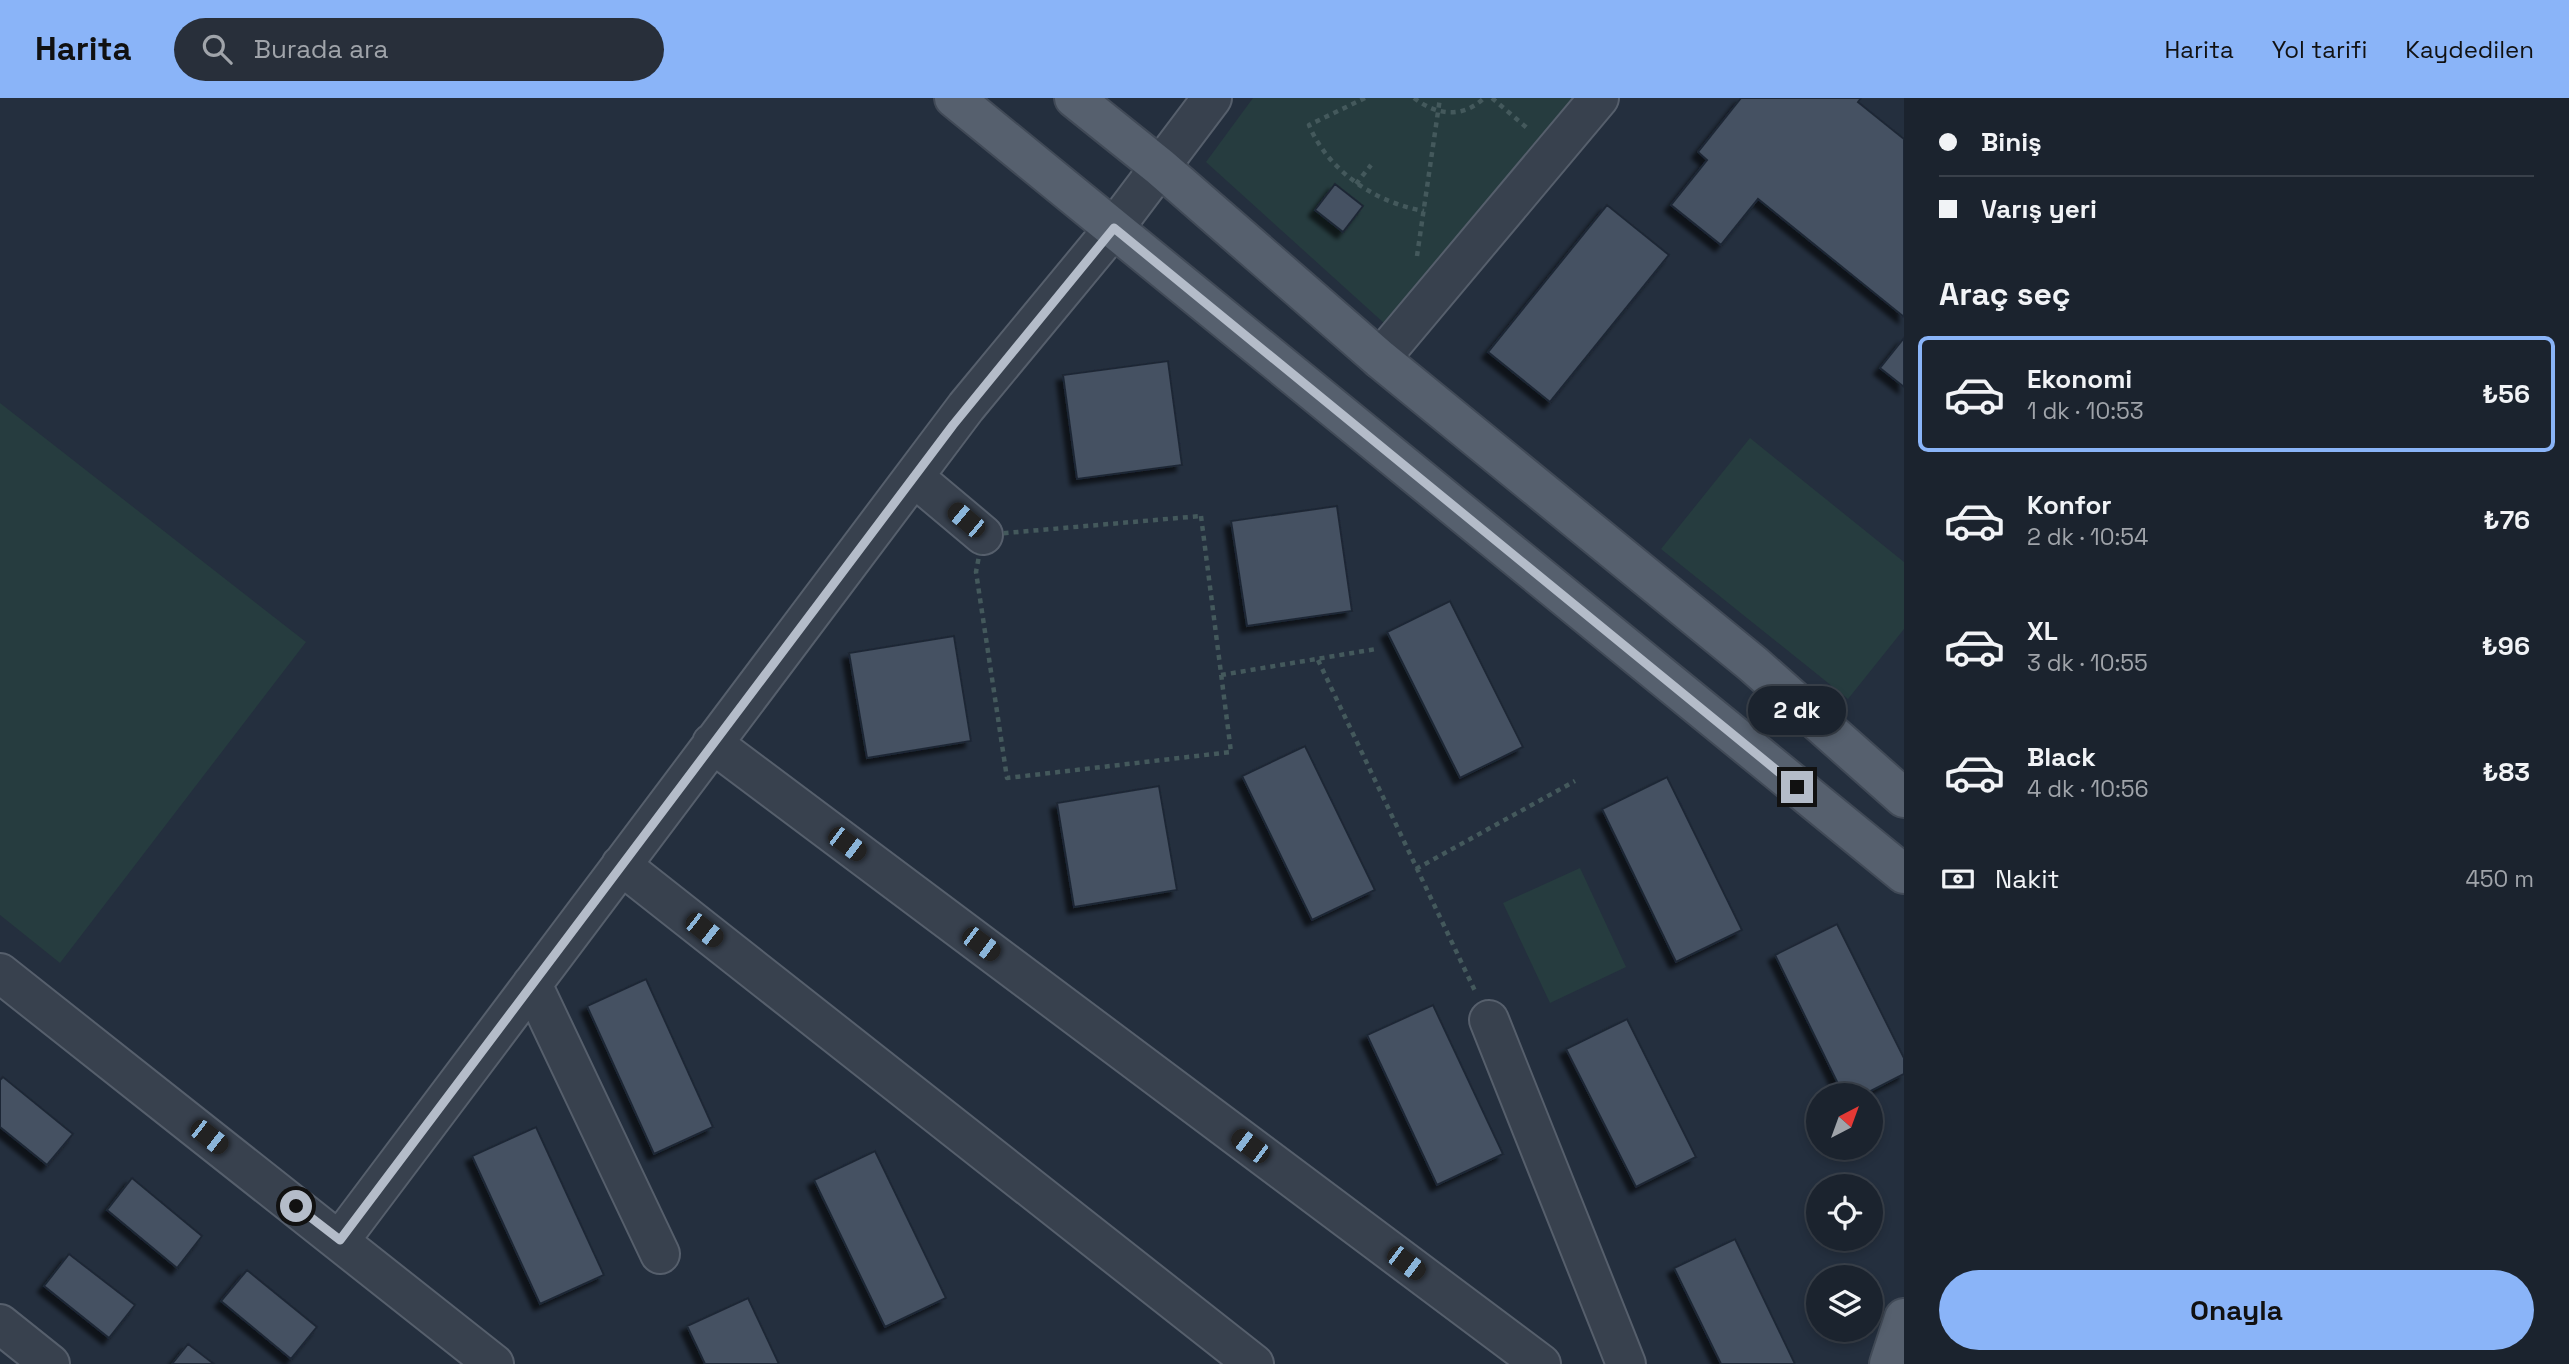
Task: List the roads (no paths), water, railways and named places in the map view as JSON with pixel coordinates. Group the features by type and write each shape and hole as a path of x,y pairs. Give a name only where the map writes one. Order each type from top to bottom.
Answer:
{"main road":[{"path":"954,98 1904,874"},
{"path":"1074,98 1160,167 1380,359 1753,664 1904,798"},
{"path":"1889,1364 1904,1318"}],"street":[{"path":"340,1240 966,407 1114,228 1212,98"},
{"path":"1380,359 1599,98"},
{"path":"914,477 983,535"},
{"path":"712,743 1541,1364"},
{"path":"621,865 1254,1364"},
{"path":"4,984 340,1240 494,1364"},
{"path":"532,984 660,1254"},
{"path":"1489,1020 1626,1364"},
{"path":"0,1324 50,1364"}]}
